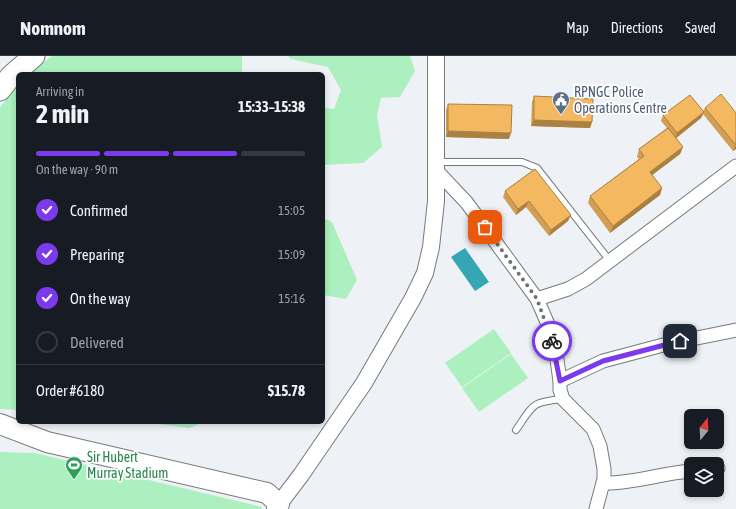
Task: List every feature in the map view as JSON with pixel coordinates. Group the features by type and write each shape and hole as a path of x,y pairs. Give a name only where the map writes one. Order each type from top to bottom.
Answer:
{"highway":[{"path":"0,90 11,76 34,56"}],"main road":[{"path":"0,424 47,442 266,493 281,507"},
{"path":"0,438 47,442"}],"street":[{"path":"281,507 364,383 413,298 425,273 431,247 436,202 436,56"},
{"path":"436,166 467,203 537,299 547,322 556,353 560,390 564,399 579,413 595,432 604,469 603,483 596,509"},
{"path":"537,299 568,289 586,280 736,166"},
{"path":"560,381 603,361 667,344 736,330"},
{"path":"603,483 622,483 670,473 684,472"}],"lane":[{"path":"436,166 522,162 537,168 610,261"},
{"path":"516,430 531,408 539,402 564,399"}],"green space":[{"path":"52,56 242,56 242,72 32,72"},
{"path":"288,56 410,56 415,71 400,97 381,98 377,115 382,147 363,163 325,165 325,107 334,109 341,90 328,67 291,59"},
{"path":"16,88 16,410 0,409 0,107"},
{"path":"325,219 332,222 357,280 346,299 325,295"},
{"path":"494,329 511,353 462,387 445,363"},
{"path":"511,354 528,378 479,412 462,388"},
{"path":"159,424 199,424 189,428"},
{"name":"Sir Hubert Murray Stadium","path":"0,452 35,453 262,507 261,509 0,509"}],"water":[{"path":"465,248 489,282 475,291 451,257"}],"building":[{"path":"721,94 736,113 736,145 705,108"},
{"path":"690,95 704,112 677,133 663,115"},
{"name":"RPNGC Police Operations Centre","path":"534,96 593,99 592,122 534,120"},
{"path":"448,104 512,105 511,133 448,131"},
{"path":"668,128 683,147 650,172 662,188 613,226 590,196 644,156 639,149"},
{"path":"535,169 571,215 551,230 529,201 518,209 505,191"}],"way so far":[{"path":"485,227 537,299 547,322 552,341"}],"place":[{"name":"RPNGC Police Operations Centre","path":"561,115"},
{"name":"Sir Hubert Murray Stadium","path":"74,480"}],"route":[{"path":"552,341 556,353 560,381 603,361 680,341"}]}
